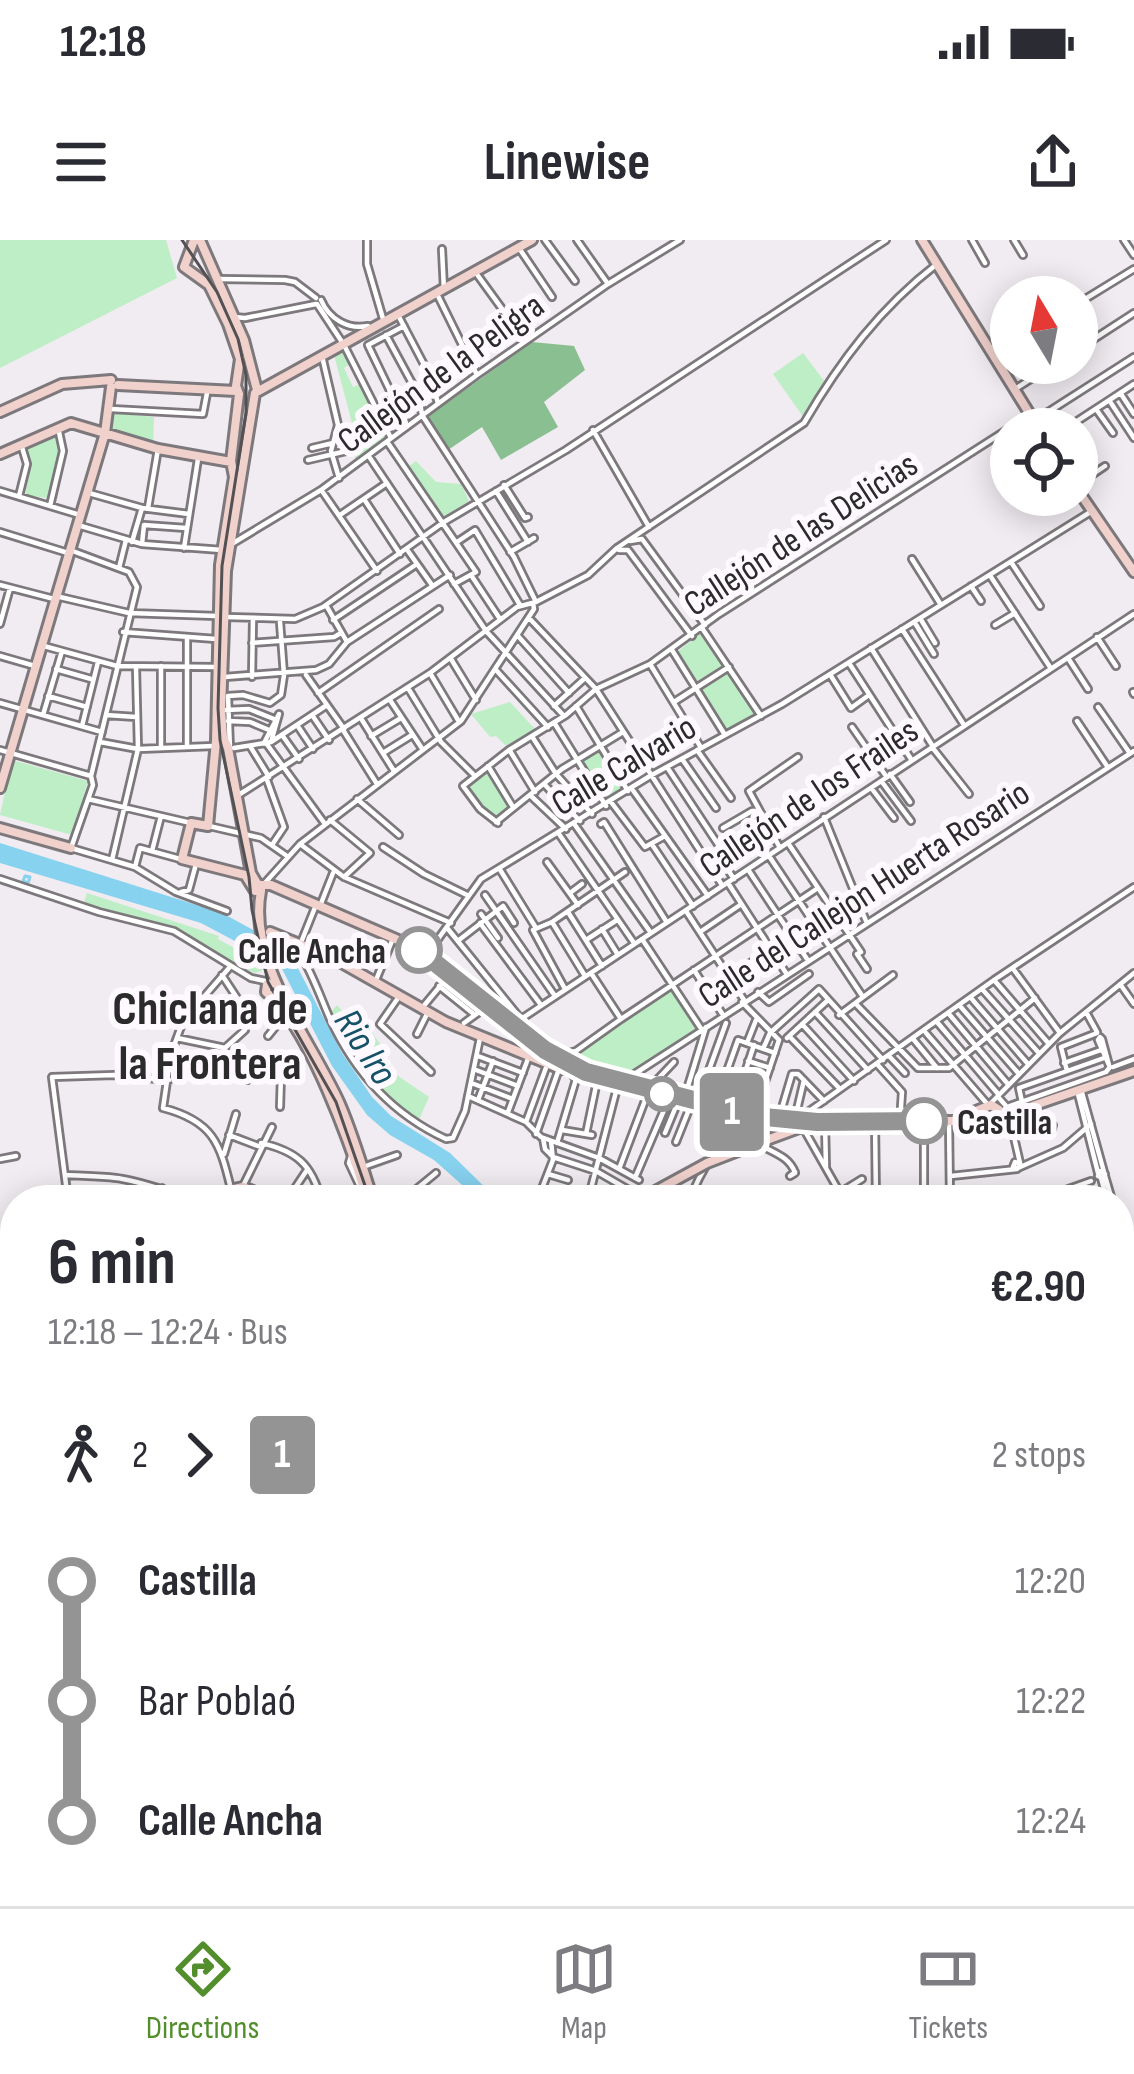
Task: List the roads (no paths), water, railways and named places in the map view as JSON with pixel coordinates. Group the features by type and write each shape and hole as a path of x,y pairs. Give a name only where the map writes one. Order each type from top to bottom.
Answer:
{"main road":[{"path":"197,240 184,267 212,289 237,346 240,368 221,616 224,749 208,826 190,823 182,859 244,875 259,888 275,887 428,953 516,1023 550,1059"},
{"path":"197,240 239,320 255,386 226,547"},
{"path":"0,414 65,386 238,387 248,397 255,386 322,356 532,240"},
{"path":"922,240 990,348"},
{"path":"189,253 198,251 207,260"},
{"path":"196,276 207,260"},
{"path":"203,386 227,382 240,368"},
{"path":"238,387 246,376 255,386"},
{"path":"1012,384 1026,408"},
{"path":"0,788 5,752 14,738 57,596 105,433 114,386"},
{"path":"0,454 57,426 76,423 158,449 228,464 231,460"},
{"path":"1095,516 1132,565"},
{"path":"221,616 215,667 224,749 250,869 259,888 272,988 332,1101 364,1185"},
{"path":"0,828 71,848"},
{"path":"270,932 331,957 481,1036 529,1056 568,1060 597,1081 620,1083"},
{"path":"272,988 339,1101 366,1185"},
{"path":"582,1073 755,1116 924,1121 1000,1113 1134,1071"},
{"path":"755,1116 762,1135"},
{"path":"762,1135 769,1120 779,1119 785,1124 781,1135"},
{"path":"667,1185 762,1135 781,1135 806,1120"}],"street":[{"path":"239,320 316,303 346,326 364,328 384,322 367,264 367,240"},
{"path":"545,240 574,280"},
{"path":"577,240 608,284"},
{"name":"Callejón de la Peligra","path":"226,547 339,478 478,374 680,240"},
{"path":"0,585 129,613 295,619 326,605 444,522 886,240"},
{"path":"972,240 985,263"},
{"path":"1014,240 1023,254"},
{"path":"1124,240 1134,255"},
{"path":"515,246 552,297"},
{"path":"442,249 441,292 478,374"},
{"path":"259,888 300,844 459,722 508,654 532,608 587,575 613,551 804,423 881,310 938,263"},
{"path":"1098,291 1134,268"},
{"path":"476,273 513,324"},
{"path":"216,278 295,282 316,303 389,439 457,542 500,619"},
{"path":"1098,336 1134,313"},
{"path":"398,315 438,403"},
{"path":"404,326 368,345 407,426"},
{"path":"386,335 419,396 422,415 512,555 532,608 596,689 785,973"},
{"path":"322,356 337,420 331,454 339,478"},
{"name":"Callejón de las Delicias","path":"1055,408 1134,356"},
{"path":"1015,389 1023,384"},
{"path":"1097,408 1134,384"},
{"path":"111,409 203,414 203,386"},
{"path":"1120,393 1134,414"},
{"path":"1109,400 1134,438"},
{"path":"1098,412 1113,433"},
{"path":"50,506 64,451 57,426"},
{"path":"592,430 649,526"},
{"path":"312,448 333,443"},
{"path":"19,496 27,464 21,444"},
{"path":"119,568 145,508 158,449"},
{"name":"Callejón de las Delicias","path":"514,809 497,822 463,786 596,689 650,664 990,449"},
{"path":"308,460 351,450"},
{"path":"368,455 486,631 564,716"},
{"path":"184,548 199,458"},
{"path":"1098,471 1105,466"},
{"path":"326,521 387,483"},
{"path":"504,485 528,517"},
{"path":"321,490 376,571"},
{"path":"0,491 50,506 129,541 226,547"},
{"path":"496,491 531,540 512,555"},
{"path":"87,492 189,514"},
{"path":"364,499 433,587"},
{"name":"Calle Calvario","path":"428,953 481,879 650,776 761,716 1086,516"},
{"path":"142,544 144,526 186,528"},
{"path":"457,542 475,530 520,605 532,608"},
{"path":"0,532 129,572 137,587 88,799 71,848 135,867 170,888 226,911"},
{"path":"628,541 642,538 761,716"},
{"path":"613,551 626,548 692,636"},
{"path":"912,559 940,605"},
{"path":"1011,562 1040,606"},
{"path":"333,620 417,564"},
{"path":"454,584 473,573"},
{"path":"225,677 305,674 328,664 347,642 450,575"},
{"path":"990,575 1050,667"},
{"path":"971,586 981,601"},
{"path":"0,625 10,588"},
{"path":"326,605 347,642"},
{"path":"236,792 240,794 299,759 430,674 520,605"},
{"path":"318,693 439,609"},
{"path":"994,625 1015,613"},
{"name":"Callejón de los Frailes","path":"516,1023 1134,614"},
{"path":"252,676 253,619"},
{"path":"224,749 230,694 270,703 276,700 284,675 280,620"},
{"path":"917,620 935,643"},
{"path":"917,620 934,654"},
{"path":"902,629 965,726"},
{"path":"123,632 216,639"},
{"path":"252,643 334,638 340,633"},
{"path":"187,637 187,748"},
{"path":"518,637 569,693"},
{"path":"1097,637 1116,666"},
{"path":"42,646 117,666 215,667"},
{"path":"871,648 932,746 969,794"},
{"path":"672,650 725,735"},
{"path":"43,715 62,651"},
{"path":"0,656 36,666"},
{"path":"1067,656 1088,688"},
{"path":"451,658 476,700"},
{"path":"82,726 98,662"},
{"path":"848,662 911,759"},
{"path":"650,664 730,798"},
{"path":"161,666 161,748"},
{"path":"112,860 138,748 136,667"},
{"path":"674,702 729,668"},
{"path":"56,670 93,680"},
{"path":"496,670 551,725 645,847 664,836"},
{"path":"305,674 377,784"},
{"path":"430,674 459,722"},
{"path":"830,674 851,708 869,695"},
{"path":"554,706 584,678"},
{"path":"408,688 439,739 473,774"},
{"path":"48,697 87,707"},
{"path":"389,700 423,751"},
{"path":"3,704 102,732"},
{"path":"100,742 138,748 250,745 267,742 327,705"},
{"path":"576,706 708,896"},
{"path":"1098,707 1132,752"},
{"path":"226,710 249,710 274,719"},
{"path":"267,742 281,716 277,714 267,742 283,768 327,822 370,854 344,877"},
{"path":"312,715 329,740"},
{"path":"106,716 137,717"},
{"path":"371,736 401,718"},
{"path":"361,719 394,771"},
{"path":"1077,721 1108,768"},
{"path":"228,722 250,722 269,730"},
{"path":"297,725 314,749"},
{"path":"852,727 911,821"},
{"path":"488,766 514,809 556,774 623,732"},
{"path":"0,734 14,738"},
{"path":"282,734 299,759"},
{"path":"383,753 412,735"},
{"path":"532,736 556,774 604,826 668,922"},
{"path":"250,745 268,777 284,827 272,845"},
{"path":"509,750 533,794 619,919 704,1028 676,1142"},
{"path":"5,752 92,776"},
{"name":"Calle del Callejon Huerta Rosario","path":"620,1083 1132,752"},
{"path":"780,848 746,791 798,757"},
{"path":"682,759 716,808"},
{"path":"668,767 725,855 720,858 728,883"},
{"path":"886,777 910,802"},
{"path":"544,784 577,823 651,933"},
{"path":"871,787 894,818"},
{"path":"88,799 190,823"},
{"path":"357,799 399,835"},
{"path":"723,827 752,811 760,812"},
{"path":"152,852 160,816"},
{"path":"824,817 866,921"},
{"path":"208,826 243,832 286,856"},
{"path":"788,842 867,969"},
{"path":"300,844 333,871 450,926 516,1023"},
{"path":"652,845 743,1001 779,1040"},
{"path":"383,847 467,895"},
{"path":"135,867 140,848 182,859"},
{"path":"769,856 863,997"},
{"path":"548,862 578,904"},
{"path":"170,888 188,892 196,863"},
{"path":"499,868 529,915 565,989"},
{"path":"333,871 298,946 340,1040 380,1095 408,1120 452,1140 481,1036"},
{"path":"748,871 812,977 769,1002 758,992"},
{"path":"535,929 625,872"},
{"path":"0,879 174,931 227,968 272,988"},
{"path":"570,893 582,884"},
{"path":"806,1120 824,1101 994,980 1134,887"},
{"path":"620,1185 545,1150 542,1121 568,1060 620,1018 818,888"},
{"path":"485,895 555,996"},
{"path":"700,932 741,904"},
{"path":"459,940 503,906 514,923"},
{"path":"529,915 540,908"},
{"path":"568,912 602,965"},
{"path":"482,919 498,938"},
{"path":"482,919 541,1005"},
{"path":"586,940 619,919"},
{"path":"552,922 620,1018"},
{"path":"602,929 618,955"},
{"path":"376,980 393,938"},
{"path":"729,977 770,950"},
{"path":"516,973 533,961"},
{"path":"256,982 270,965"},
{"path":"227,968 183,1021 171,1054 163,1108 187,1115 210,1132 224,1155 232,1185"},
{"path":"220,1065 224,1048 245,1030 227,968"},
{"path":"1012,968 1060,1033"},
{"path":"665,1133 725,1019 694,970"},
{"path":"417,1034 425,1010 451,973"},
{"path":"1000,1113 1009,1084 1018,1074 1060,1033 1134,974"},
{"path":"839,1015 893,975"},
{"path":"994,980 1049,1043"},
{"path":"256,982 284,1016 268,1036"},
{"path":"1120,985 1134,1004"},
{"path":"439,986 475,1015"},
{"path":"764,1049 770,1033 817,989 883,1060 902,1092 900,1121"},
{"path":"982,989 1039,1054"},
{"path":"400,994 380,1024 431,1072"},
{"path":"971,998 1028,1064"},
{"path":"856,1004 918,1068 938,1068 954,1064 1035,998"},
{"path":"779,1040 790,1037 827,1001"},
{"path":"464,1023 489,1005"},
{"path":"960,1006 1018,1074"},
{"path":"815,1012 868,1070"},
{"path":"1086,1012 1108,1063"},
{"path":"949,1014 1009,1084"},
{"path":"732,1112 757,1018"},
{"path":"937,1022 965,1055 1000,1113 1017,1163"},
{"path":"802,1024 854,1081"},
{"path":"924,1031 1000,1113 1047,1126"},
{"path":"1098,1035 1108,1063"},
{"path":"1067,1071 1062,1046 1098,1035"},
{"path":"790,1037 841,1090"},
{"path":"177,1038 224,1048"},
{"path":"715,1107 738,1040 775,1053"},
{"path":"738,1092 759,1100 779,1040"},
{"path":"914,1040 938,1068"},
{"path":"1064,1063 1101,1050"},
{"path":"171,1054 220,1065 248,1080"},
{"path":"478,1056 523,1073"},
{"path":"508,1112 529,1056"},
{"path":"526,1122 550,1059 568,1060 582,1073 562,1130 547,1139"},
{"path":"1000,1113 1019,1088 1078,1067 1134,1059"},
{"path":"656,1060 665,1070"},
{"path":"883,1060 904,1073"},
{"path":"478,1100 493,1061"},
{"path":"748,1061 770,1068"},
{"path":"620,1169 651,1090 674,1062"},
{"path":"1000,1113 1006,1107 1080,1086 1108,1063"},
{"path":"1078,1067 1087,1126 1105,1185"},
{"path":"476,1070 518,1086"},
{"path":"779,1119 790,1076 795,1073 824,1101"},
{"path":"280,1107 281,1075"},
{"path":"743,1076 765,1083"},
{"path":"67,1185 52,1077 169,1080"},
{"path":"804,1080 806,1120 836,1185"},
{"path":"562,1130 589,1135 597,1081"},
{"path":"593,1185 620,1083"},
{"path":"474,1084 512,1100"},
{"path":"1018,1091 1022,1102"},
{"path":"468,1096 508,1112 547,1139 599,1158 637,1179 685,1099"},
{"path":"224,1155 236,1114"},
{"path":"806,1120 826,1168"},
{"path":"949,1120 950,1185"},
{"path":"874,1121 876,1185"},
{"path":"924,1121 924,1185"},
{"path":"950,1176 1034,1163 1087,1126"},
{"path":"1087,1126 1101,1175"},
{"path":"238,1185 272,1127"},
{"path":"746,1134 761,1148 790,1161 795,1172"},
{"path":"696,1185 708,1157 728,1141 746,1134 762,1135"},
{"path":"230,1135 290,1151 308,1167 315,1185"},
{"path":"362,1167 397,1155"},
{"path":"0,1159 16,1156"},
{"path":"544,1185 553,1156"},
{"path":"297,1185 308,1167"},
{"path":"421,1185 436,1173"},
{"path":"548,1174 568,1180"},
{"path":"66,1175 149,1185"},
{"path":"1080,1185 1101,1175"},
{"path":"852,1185 862,1179"},
{"path":"0,1720 0,1732"}],"water":[{"path":"0,843 222,913 288,949 342,1053 372,1097 391,1116 450,1153 483,1185 462,1185 367,1115 332,1066 280,965 201,923 0,863"}],"waterway":[{"path":"25,876 30,877 28,883 23,881 25,876"}],"tram line":[{"path":"182,240 217,292 238,339 246,375 246,413 222,566 218,708 252,910 268,982 336,1102 365,1185"}],"place":[{"name":"Calle Ancha","path":"419,950"},
{"name":"Castilla","path":"924,1121"}],"district":[{"name":"Chiclana de la Frontera","path":"210,1034"}],"water label":[{"name":"Rio Iro","path":"367,1046"}]}
